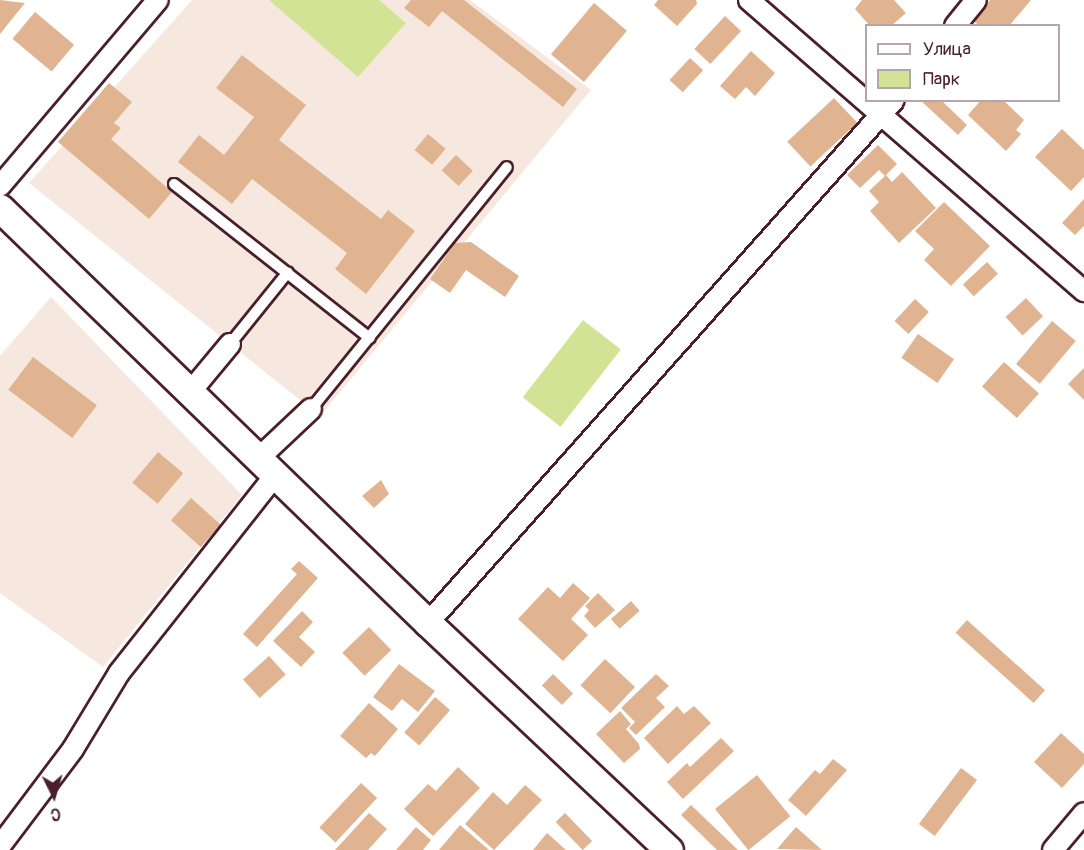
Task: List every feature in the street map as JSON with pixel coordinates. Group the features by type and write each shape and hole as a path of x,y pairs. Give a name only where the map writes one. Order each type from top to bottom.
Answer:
{"street":[{"path":"0,186 159,0"},
{"path":"749,0 880,117 1084,291"},
{"path":"957,24 976,0"},
{"path":"428,623 892,102"},
{"path":"0,208 269,465 428,623 669,850"},
{"path":"191,391 230,344"},
{"path":"0,846 73,749 119,672 311,409"},
{"path":"1053,850 1084,813"}],"lane":[{"path":"311,409 507,167"},
{"path":"174,184 370,338"},
{"path":"230,344 288,272"}],"shaded area":[{"path":"192,0 470,0 591,90 320,416 29,183"},
{"path":"51,297 242,495 103,667 0,593 0,356"}],"green space":[{"path":"269,0 379,0 406,23 358,77"},
{"path":"583,320 621,350 560,427 523,397"}],"building":[{"path":"0,0 25,3 0,34"},
{"path":"411,0 464,0 577,89 563,107 442,11 429,27 404,8"},
{"path":"658,0 696,0 697,4 677,26 654,5"},
{"path":"862,0 894,0 906,13 893,24 868,24 855,9"},
{"path":"990,0 1031,0 1011,24 977,24 973,20"},
{"path":"594,3 627,31 584,82 551,54"},
{"path":"35,12 74,45 52,72 13,39"},
{"path":"725,16 741,31 710,64 694,49"},
{"path":"751,51 775,73 755,96 746,87 735,99 720,86"},
{"path":"242,55 306,105 279,140 381,219 388,210 415,231 366,294 335,269 347,253 252,179 232,204 178,162 199,135 224,155 254,117 216,88"},
{"path":"690,58 703,70 683,92 670,80"},
{"path":"109,83 132,102 114,123 121,128 111,139 172,192 149,219 58,142"},
{"path":"834,98 857,123 810,167 787,142"},
{"path":"922,102 943,102 967,125 958,135"},
{"path":"979,102 1005,102 1024,120 1016,130 1021,134 1006,151 968,115"},
{"path":"1062,129 1084,150 1084,177 1071,191 1035,157"},
{"path":"428,134 446,149 432,165 415,150"},
{"path":"878,145 897,164 885,176 879,170 860,188 847,175"},
{"path":"456,155 473,171 458,186 442,170"},
{"path":"902,172 936,208 899,243 870,211 879,202 869,191 886,175 892,182"},
{"path":"1084,199 1084,226 1075,235 1062,223"},
{"path":"944,202 990,246 951,286 924,260 934,249 915,231"},
{"path":"471,242 519,276 505,297 466,270 450,293 430,279 455,243"},
{"path":"987,262 998,274 974,296 963,285"},
{"path":"1026,298 1043,316 1023,335 1006,317"},
{"path":"915,299 929,312 908,334 895,321"},
{"path":"1052,321 1076,341 1040,384 1016,364"},
{"path":"918,334 954,359 937,383 901,358"},
{"path":"33,357 97,405 72,438 8,390"},
{"path":"1004,362 1039,393 1017,418 982,387"},
{"path":"1084,368 1084,400 1068,384"},
{"path":"158,452 183,473 158,504 132,483"},
{"path":"381,480 389,494 374,508 362,496"},
{"path":"191,498 221,525 201,547 171,520"},
{"path":"299,561 318,578 257,647 243,634 297,574 291,569"},
{"path":"573,583 590,598 571,619 588,635 563,661 518,619 548,587 560,598"},
{"path":"598,593 615,610 595,628 584,616 589,610 585,606"},
{"path":"631,601 640,611 620,629 611,619"},
{"path":"302,611 313,622 299,637 315,652 301,667 273,641"},
{"path":"967,620 1045,690 1034,703 956,633"},
{"path":"369,627 391,650 365,676 342,653"},
{"path":"269,656 286,675 260,698 243,679"},
{"path":"605,659 635,687 610,713 580,685"},
{"path":"399,664 435,691 418,712 402,699 392,711 373,697"},
{"path":"553,674 573,693 562,705 542,686"},
{"path":"656,674 669,686 656,698 665,707 636,735 629,728 635,722 621,708"},
{"path":"435,697 450,710 419,746 404,732"},
{"path":"369,703 398,729 375,756 371,753 366,758 340,736"},
{"path":"677,706 684,714 694,706 711,723 668,764 644,738"},
{"path":"620,711 631,724 626,729 639,744 640,749 624,763 596,734"},
{"path":"1061,733 1084,754 1084,764 1062,788 1034,762"},
{"path":"721,738 734,751 683,799 667,782 687,763 690,767"},
{"path":"833,759 847,770 806,816 788,800 815,770 820,774"},
{"path":"458,767 480,788 433,836 404,809 428,784 436,791"},
{"path":"961,768 977,780 935,836 919,824"},
{"path":"757,775 790,816 748,850 715,809"},
{"path":"361,783 377,798 335,843 319,828"},
{"path":"525,785 542,800 494,850 465,824 493,792 507,805"},
{"path":"691,805 738,850 717,850 681,815"},
{"path":"369,813 387,829 368,850 335,850"},
{"path":"565,813 592,841 583,850 556,822"},
{"path":"460,825 489,850 439,850"},
{"path":"416,827 431,840 423,850 396,850"},
{"path":"796,827 822,850 777,849"},
{"path":"547,833 566,850 533,850"}]}
